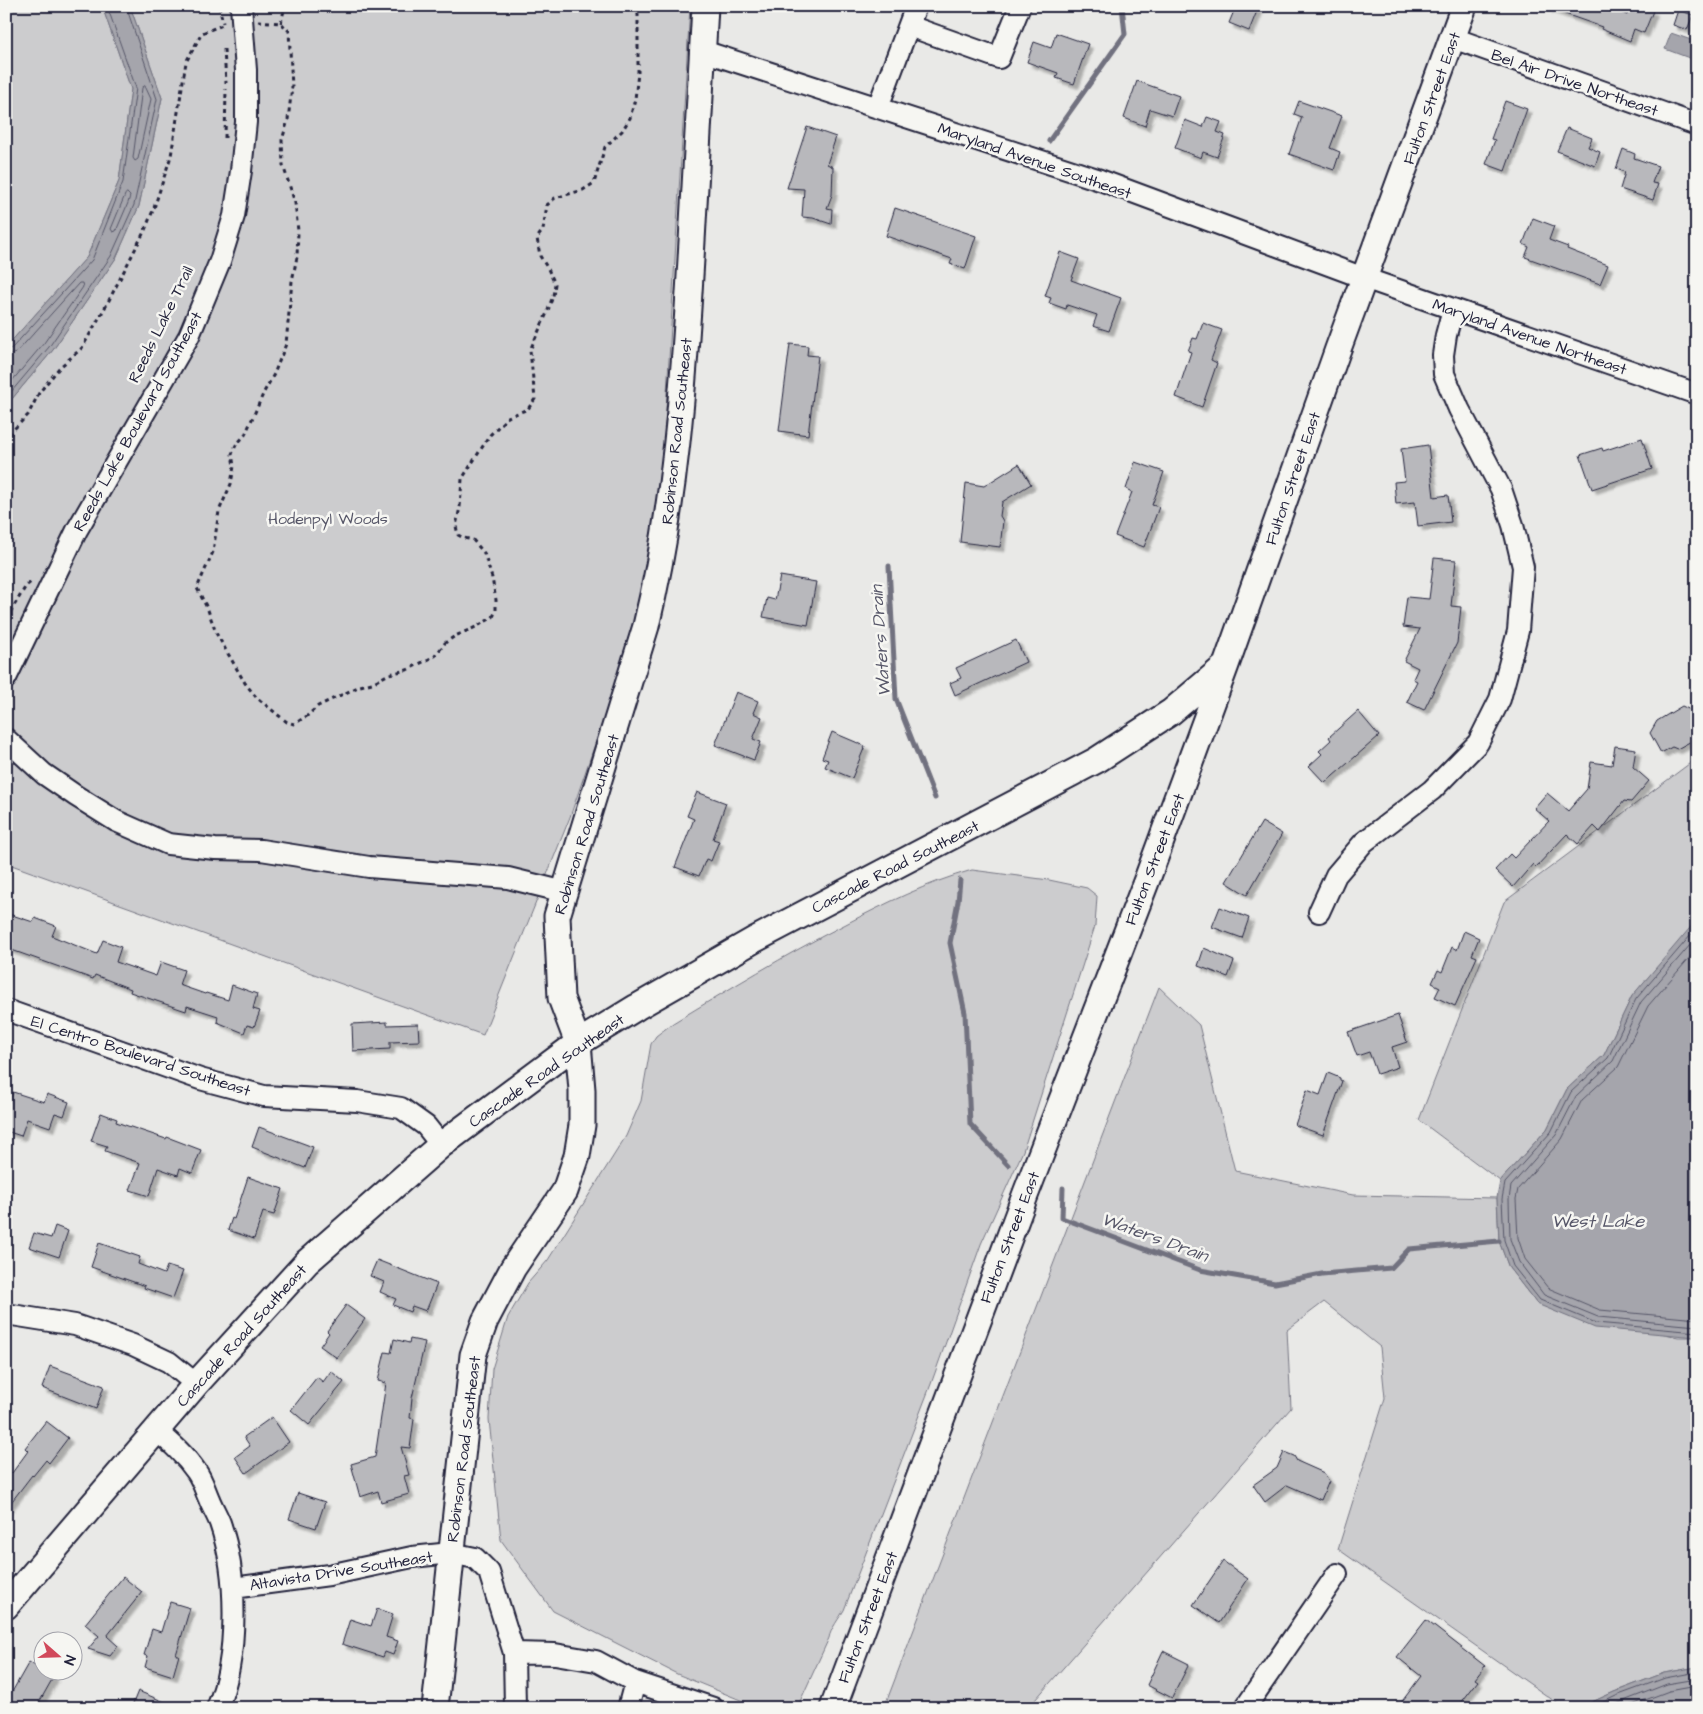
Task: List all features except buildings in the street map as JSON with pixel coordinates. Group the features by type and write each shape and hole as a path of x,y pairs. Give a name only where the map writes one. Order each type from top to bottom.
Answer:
{"main road":[{"name":"Robinson Road Southeast","path":"435,1708 473,1355 485,1320 513,1268 565,1191 578,1156 582,1125 578,1043 562,998 557,916 646,626 655,590 662,547 673,473 687,330 705,6"},
{"name":"Fulton Street East","path":"833,1708 1015,1221 1146,882 1464,6"},
{"name":"Cascade Road Southeast","path":"6,1606 196,1384 307,1262 441,1144 578,1043 719,959 1097,760 1171,712 1226,665"}],"street":[{"path":"878,107 916,6"},
{"path":"909,26 999,58 1020,6"},
{"name":"Reeds Lake Boulevard Southeast","path":"6,678 77,530 189,336 220,262 234,216 242,171 246,113 246,70 242,13"},
{"name":"Bel Air Drive Northeast","path":"1453,38 1697,125"},
{"name":"Maryland Avenue Southeast","path":"703,50 1100,180 1364,278"},
{"name":"Maryland Avenue Northeast","path":"1364,278 1697,394"},
{"path":"1319,912 1336,875 1364,842 1432,790 1478,743 1500,699 1518,631 1523,567 1513,525 1501,489 1459,410 1444,374 1443,356 1446,336 1454,309"},
{"path":"6,740 44,774 76,796 116,821 168,844 215,849 261,850 368,867 508,878 565,892"},
{"name":"El Centro Boulevard Southeast","path":"6,1010 200,1079 264,1096 357,1101 401,1108 426,1126 441,1144"},
{"path":"6,1314 74,1325 133,1344 169,1362 196,1384"},
{"name":"Altavista Drive Southeast","path":"156,1430 181,1452 197,1472 220,1523 233,1588 329,1575 412,1557 451,1553 475,1558 488,1572 514,1653 515,1708"},
{"path":"1245,1708 1337,1574"},
{"path":"216,1708 220,1700 231,1656 233,1588"},
{"path":"514,1653 556,1654 596,1661 636,1682 713,1708"},
{"path":"628,1708 636,1682"}],"path":[{"path":"219,6 224,33"},
{"path":"281,23 285,6"},
{"path":"6,442 12,431 28,415 39,394 58,368 82,348 145,230 169,164 180,111 186,62 202,33 242,13 281,23 289,31 292,87 288,120 282,140 283,165 295,203 298,231 297,256 292,281 286,344 245,435 236,445 232,454 234,466 231,484 219,511 213,552 198,584 198,592 221,641 245,683 256,697 287,722 294,724 318,706 360,686 372,683 389,674 407,670 435,656 445,643 455,636 493,617 496,610 496,600 492,578 484,554 473,540 458,535 456,526 460,507 462,479 490,435 508,417 528,409 535,399 530,350 547,314 553,296 554,284 540,256 537,238 543,230 547,205 555,198 582,190 594,183 605,147 622,131 630,118 635,98 638,6"},
{"path":"224,41 226,85 224,143"},
{"path":"6,619 26,586 32,581"}],"green space":[{"path":"6,6 102,6 131,89 119,181 87,257 6,347"},
{"name":"Hodenpyl Woods","path":"130,6 690,6 663,460 651,552 631,639 570,817 483,1035 6,863 6,406 53,350 116,258 139,206 162,98"},
{"path":"1697,758 1697,922 1632,996 1604,1055 1567,1089 1547,1129 1500,1181 1419,1120 1504,902"},
{"path":"972,870 1049,880 1087,888 1097,896 1095,926 1023,1151 981,1244 931,1384 844,1610 831,1631 797,1708 760,1708 677,1674 553,1611 501,1540 489,1419 492,1369 508,1317 528,1283 548,1260 626,1136 641,1101 651,1044 656,1036 673,1023 822,936 907,894"},
{"path":"1159,987 1199,1025 1235,1171 1353,1195 1497,1198 1499,1241 1509,1268 1537,1304 1678,1337 1697,1337 1697,1667 1664,1673 1579,1708 1564,1708 1338,1549 1385,1398 1380,1347 1324,1302 1287,1330 1291,1408 1028,1708 884,1708"}],"water":[{"path":"102,6 130,6 162,98 139,206 116,258 53,350 6,406 6,347 87,257 119,181 131,89"},
{"path":"1671,33 1697,42 1692,59 1665,49"},
{"name":"West Lake","path":"1695,922 1697,922 1697,1337 1595,1328 1537,1304 1509,1268 1499,1241 1497,1198 1500,1181 1547,1129 1567,1089 1604,1055 1632,996"},
{"path":"1697,1667 1697,1708 1579,1708 1664,1673"}],"waterway":[{"name":"Waters Drain","path":"1049,141 1125,34 1122,6"},
{"name":"Waters Drain","path":"889,566 896,699 935,798"},
{"name":"Waters Drain","path":"960,880 950,943 965,1013 970,1124 1008,1165"},
{"name":"Waters Drain","path":"1063,1188 1062,1218 1200,1270 1275,1283 1322,1274 1391,1268 1409,1249 1499,1241"}]}
